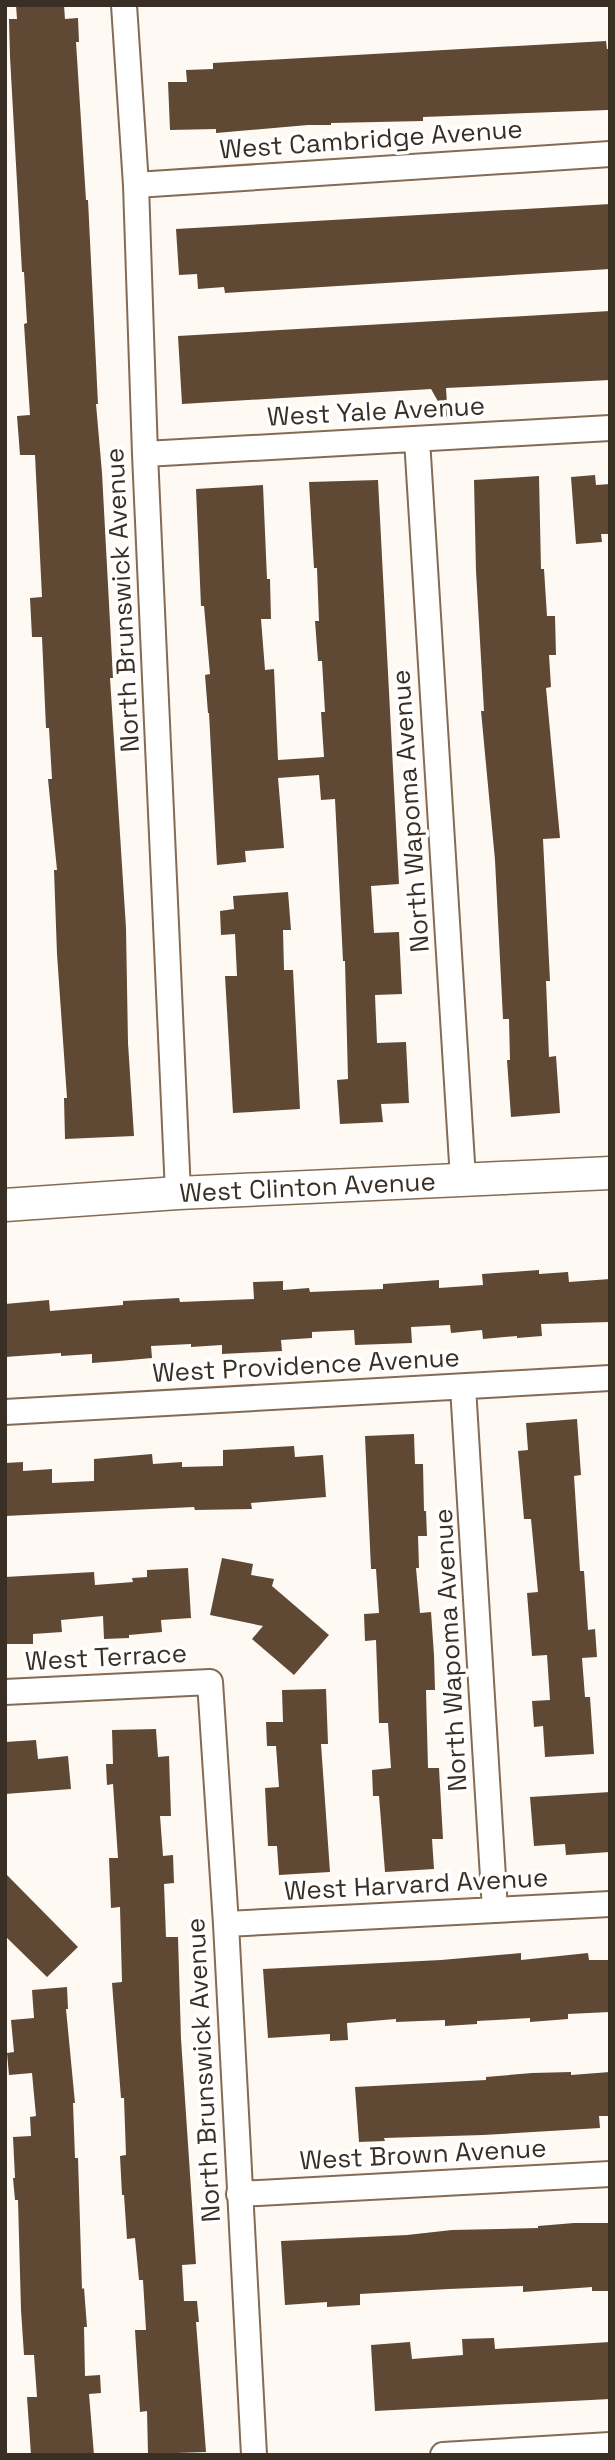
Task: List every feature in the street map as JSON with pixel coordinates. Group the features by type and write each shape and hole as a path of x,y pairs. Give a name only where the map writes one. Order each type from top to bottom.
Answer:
{"main road":[{"name":"West Clinton Avenue","path":"5,1205 178,1193 610,1173"}],"street":[{"name":"North Brunswick Avenue","path":"124,5 136,185 145,454 178,1193"},
{"name":"West Cambridge Avenue","path":"136,185 610,154"},
{"name":"West Yale Avenue","path":"145,454 610,428"},
{"name":"North Wapoma Avenue","path":"417,439 463,1179"},
{"name":"West Providence Avenue","path":"5,1412 610,1378"},
{"name":"North Wapoma Avenue","path":"463,1387 495,1910"},
{"name":"North Brunswick Avenue","path":"210,1682 226,1924 254,2455"},
{"name":"West Terrace","path":"5,1692 210,1682"},
{"name":"West Harvard Avenue","path":"226,1924 610,1904"},
{"name":"West Brown Avenue","path":"239,2194 610,2174"},
{"path":"443,2455 610,2445"}],"building":[{"path":"16,5 64,5 65,19 78,18 79,42 76,42 88,200 96,404 113,678 110,678 126,928 128,1043 134,1136 65,1139 64,1098 67,1098 57,954 54,870 57,870 48,779 52,779 49,728 46,728 42,637 32,637 30,598 42,597 35,455 20,455 17,416 30,415 24,324 27,323 10,57 9,19 17,19"},
{"path":"606,41 607,49 610,49 608,110 423,117 423,121 331,123 216,133 216,129 170,130 168,82 187,82 186,70 213,69 213,63"},
{"path":"610,204 610,269 225,293 224,287 198,289 197,274 179,275 176,229"},
{"path":"610,311 610,380 446,388 448,419 431,389 182,404 178,336"},
{"path":"595,475 596,485 610,484 610,534 601,534 602,542 576,544 571,477"},
{"path":"539,476 541,569 544,569 547,616 555,616 556,655 549,655 551,687 546,688 560,838 543,839 550,981 546,981 549,1057 556,1056 560,1113 511,1117 507,1060 510,1060 509,1019 503,1019 495,860 481,711 484,711 474,480"},
{"path":"378,480 399,884 371,886 374,933 399,932 402,994 375,995 377,1043 406,1042 409,1103 381,1104 383,1122 340,1124 337,1080 348,1079 345,961 335,799 321,800 319,775 278,778 284,848 245,851 246,862 217,865 205,675 210,674 204,606 201,606 196,489 263,485 271,619 261,619 265,670 274,669 278,760 324,757 321,712 325,712 322,661 318,661 315,621 319,621 317,568 314,568 309,482"},
{"path":"288,892 291,930 283,930 284,970 293,970 300,1109 233,1113 225,976 237,976 235,934 221,935 220,911 234,909 233,896"},
{"path":"539,1270 539,1274 568,1272 569,1282 610,1279 610,1322 541,1324 542,1336 483,1339 482,1330 451,1333 450,1325 411,1327 412,1343 355,1345 354,1330 312,1332 312,1338 281,1340 282,1351 222,1354 222,1345 151,1346 152,1358 92,1363 92,1354 5,1357 5,1304 49,1300 50,1311 123,1305 123,1301 179,1298 180,1302 254,1299 253,1282 283,1281 283,1290 309,1288 310,1292 383,1289 383,1284 439,1280 439,1288 483,1285 482,1274"},
{"path":"577,1419 581,1475 574,1476 580,1571 584,1571 588,1630 595,1629 597,1657 582,1658 585,1697 590,1697 594,1754 545,1757 543,1726 534,1727 532,1701 550,1700 547,1655 532,1656 527,1593 538,1592 531,1519 524,1519 518,1451 528,1450 526,1423"},
{"path":"414,1434 415,1464 423,1464 427,1536 418,1536 419,1568 416,1568 420,1613 431,1612 434,1655 435,1690 426,1690 428,1768 439,1768 443,1839 432,1839 434,1869 385,1872 379,1796 373,1796 372,1770 391,1768 388,1723 379,1723 376,1640 365,1641 364,1614 379,1613 376,1569 371,1569 365,1436"},
{"path":"294,1446 295,1457 323,1455 326,1497 251,1503 252,1509 195,1510 194,1507 5,1516 5,1463 23,1462 23,1471 52,1469 52,1483 94,1481 94,1459 152,1454 153,1464 182,1462 182,1467 223,1466 223,1450"},
{"path":"222,1558 253,1564 251,1575 274,1579 272,1586 329,1635 294,1675 252,1639 263,1626 210,1615"},
{"path":"188,1568 191,1618 161,1620 162,1632 104,1639 103,1616 61,1620 62,1632 33,1634 33,1644 6,1644 5,1577 94,1572 95,1585 133,1582 132,1578 147,1577 147,1570"},
{"path":"326,1689 328,1744 321,1744 330,1872 279,1875 277,1846 268,1846 265,1788 279,1787 276,1746 267,1746 266,1722 283,1722 282,1690"},
{"path":"156,1729 158,1757 169,1756 171,1816 160,1816 163,1856 173,1855 174,1883 164,1884 166,1937 178,1937 181,2039 196,2264 182,2265 184,2301 197,2301 199,2322 196,2322 206,2452 148,2454 147,2411 140,2412 135,2330 146,2330 143,2280 139,2280 135,2238 127,2239 122,2195 120,2156 126,2155 124,2098 121,2098 112,1983 122,1982 120,1907 111,1908 109,1858 118,1858 113,1784 107,1785 106,1764 113,1764 112,1730"},
{"path":"36,1740 38,1759 68,1756 71,1789 5,1794 5,1742"},
{"path":"610,1792 610,1852 566,1855 565,1844 534,1846 530,1797"},
{"path":"5,1873 78,1947 47,1977 5,1936"},
{"path":"521,1953 521,1960 588,1953 589,1960 609,1960 610,2012 568,2014 568,2019 530,2022 530,2018 477,2021 477,2024 445,2026 445,2020 396,2022 396,2019 347,2023 348,2040 330,2041 330,2034 268,2038 263,1969"},
{"path":"67,1987 66,2009 75,2103 75,2158 78,2158 82,2289 84,2288 87,2327 84,2327 85,2376 100,2375 101,2393 89,2394 94,2455 31,2455 27,2397 37,2397 34,2355 24,2355 13,2137 31,2136 30,2117 36,2116 32,2073 9,2075 7,2053 14,2052 11,2020 34,2018 32,1990"},
{"path":"571,2072 571,2075 610,2072 610,2116 599,2116 600,2128 384,2138 385,2141 359,2142 355,2087"},
{"path":"574,2223 610,2223 610,2291 592,2291 592,2287 523,2292 523,2286 449,2289 360,2294 360,2305 327,2307 327,2302 285,2305 281,2241 407,2235 452,2230 538,2228"},
{"path":"494,2338 495,2349 610,2342 610,2399 375,2411 371,2345 410,2342 412,2359 463,2355 462,2339"}]}
